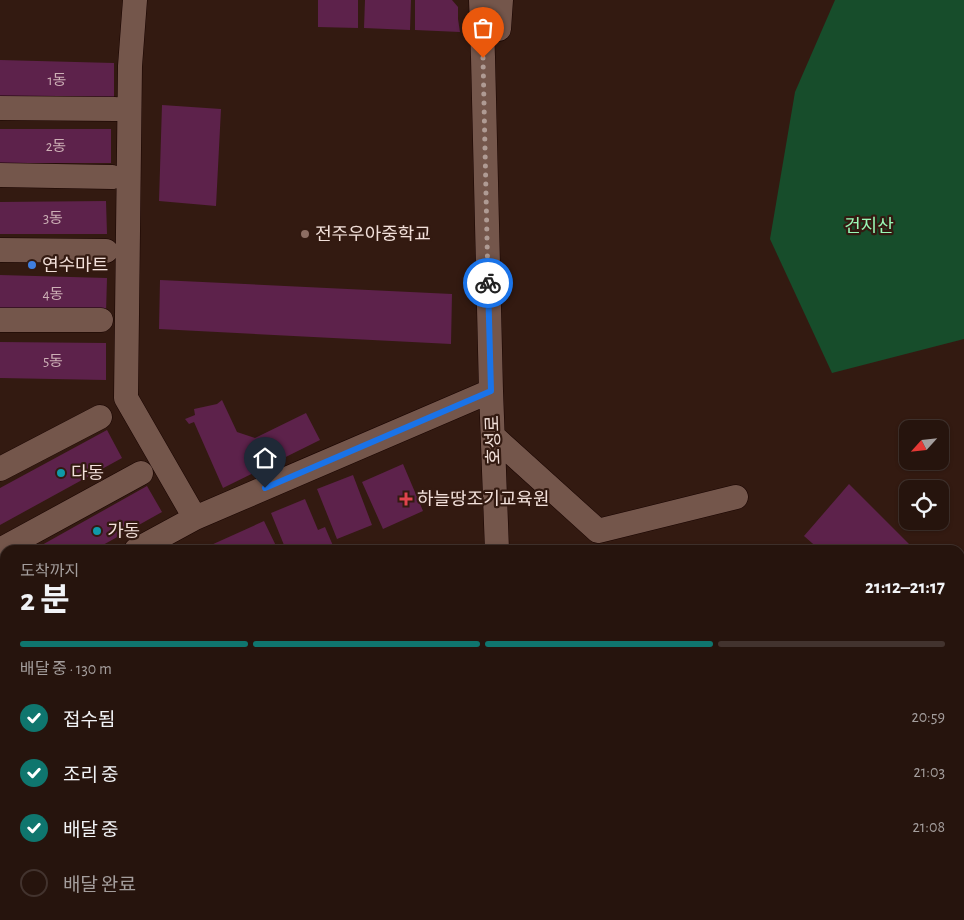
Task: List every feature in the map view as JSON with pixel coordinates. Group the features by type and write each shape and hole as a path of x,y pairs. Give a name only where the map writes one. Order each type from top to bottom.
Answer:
{"street":[{"path":"135,0 130,66 126,398 195,518"},
{"name":"호성로","path":"480,0 497,545"},
{"path":"482,30 499,29 501,0"},
{"path":"0,108 115,108"},
{"path":"0,176 112,176"},
{"path":"0,250 106,251"},
{"path":"0,320 101,320"},
{"path":"145,545 195,518 491,391"},
{"path":"0,469 100,417"},
{"path":"493,436 598,530 736,497"},
{"path":"9,545 141,473"}],"green space":[{"name":"건지산","path":"835,0 964,0 964,339 832,373 770,239 795,92"}],"building":[{"path":"318,0 358,0 358,28 318,27"},
{"path":"365,0 411,0 410,30 364,28"},
{"path":"415,0 452,0 458,7 460,32 415,30"},
{"path":"0,60 114,63 114,99 0,96"},
{"path":"162,105 221,109 216,206 159,201"},
{"path":"0,129 111,129 111,163 0,163"},
{"path":"106,201 107,234 0,234 0,202"},
{"path":"0,275 107,278 106,313 0,309"},
{"path":"160,280 452,294 451,344 159,329"},
{"path":"0,342 106,343 106,380 0,378"},
{"path":"222,400 237,432 255,438 306,413 320,440 223,488 194,422 189,424 185,419 195,415 194,409 217,404"},
{"name":"다동","path":"107,430 122,458 0,525 0,488"},
{"path":"403,464 423,511 383,529 362,482"},
{"path":"353,475 372,525 337,539 317,489"},
{"path":"849,484 910,545 814,545 804,536"},
{"name":"가동","path":"147,486 162,512 103,545 42,545"},
{"path":"305,499 318,530 325,527 333,545 284,545 271,513"},
{"path":"264,521 276,545 211,545"}],"way so far":[{"path":"483,58 488,283"}],"place":[{"name":"전주우아중학교","path":"305,234"},
{"name":"연수마트","path":"32,265"},
{"name":"다동","path":"61,473"},
{"name":"하늘땅조기교육원","path":"406,499"},
{"name":"가동","path":"97,531"}],"route":[{"path":"265,488 491,391 488,283"}]}
